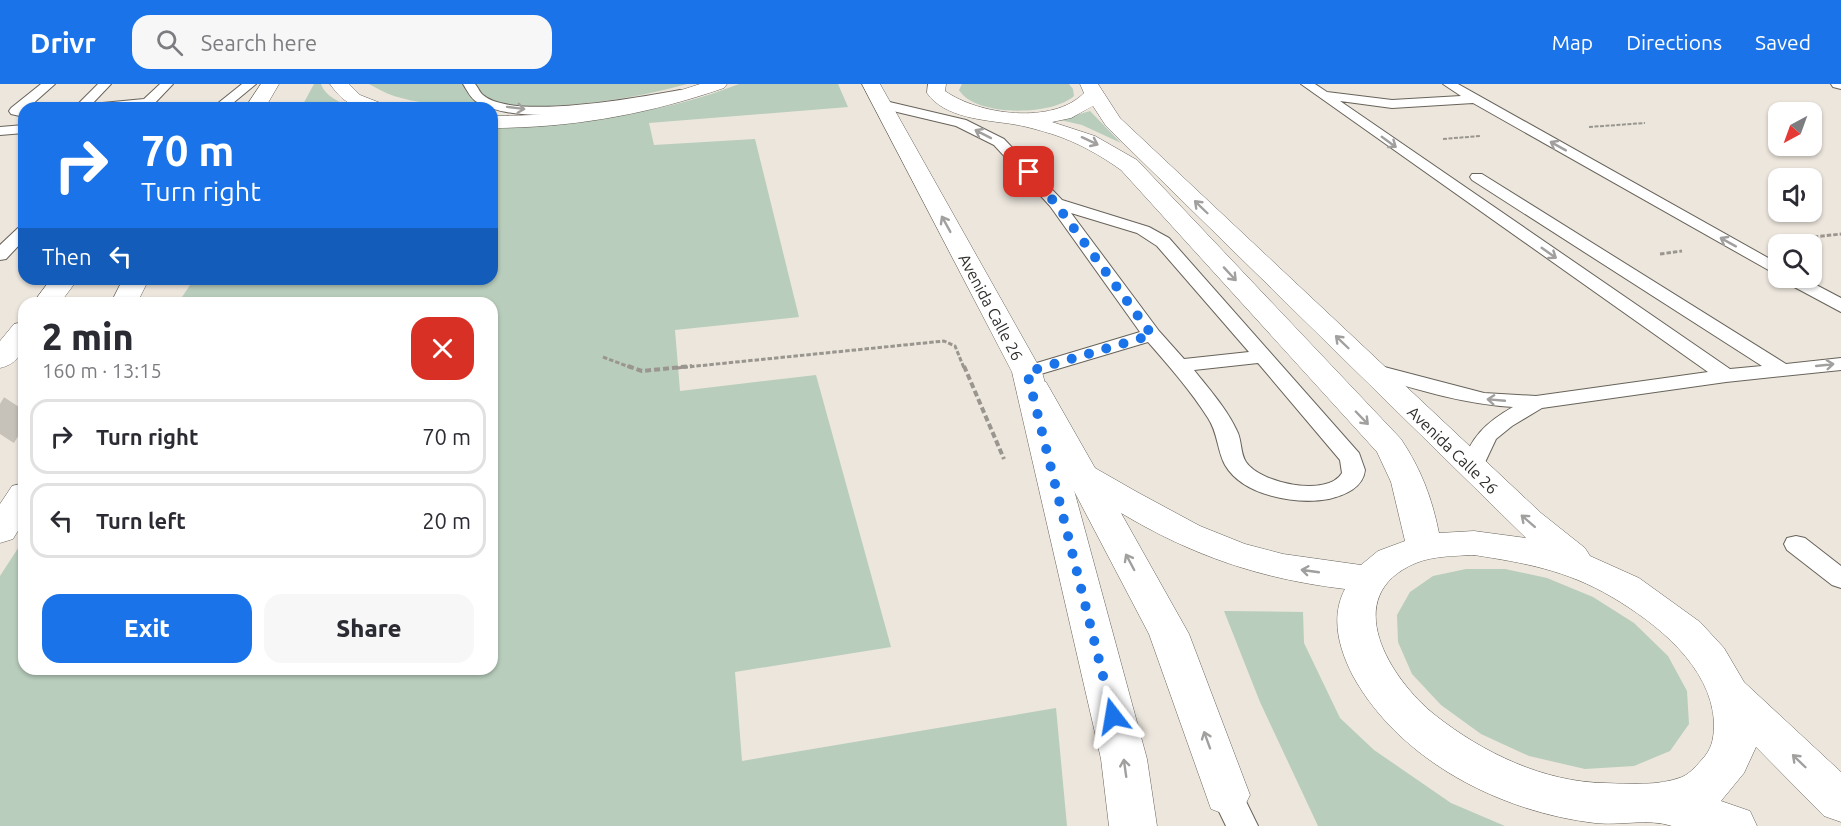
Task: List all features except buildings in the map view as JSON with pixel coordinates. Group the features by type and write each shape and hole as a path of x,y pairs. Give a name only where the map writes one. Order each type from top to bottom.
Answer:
{"street":[{"path":"259,102 270,84"},
{"path":"339,84 353,99 361,102"},
{"path":"937,84 936,93 944,102 961,109 1014,118 1072,133 1092,141 1129,165 1395,454 1409,480 1424,548"},
{"path":"498,122 588,116 710,87"},
{"path":"1014,118 1061,114 1078,108 1090,101 1091,89"},
{"name":"Avenida Calle 26","path":"1091,89 1113,122 1528,521 1590,571"},
{"name":"Avenida Calle 26","path":"876,94 1027,372 1124,759 1133,826"},
{"path":"51,297 60,285"},
{"path":"0,359 18,337"},
{"path":"1027,372 1169,634 1234,816"},
{"path":"1083,475 1152,517 1223,550 1288,568 1368,579"},
{"path":"0,531 18,503"},
{"path":"1730,694 1738,730 1728,762 1704,788 1663,803 1603,805 1538,792 1473,764 1419,728 1380,686 1358,646 1355,609 1368,579 1392,560 1424,548 1474,543 1520,549 1590,571 1635,594 1676,624 1708,657 1730,694 1841,802"},
{"path":"1663,803 1733,826"}],"lane":[{"path":"27,102 49,84"},
{"path":"87,102 105,84"},
{"path":"151,102 167,84"},
{"path":"227,102 250,84"},
{"path":"469,84 471,94 488,102"},
{"path":"1307,84 1726,376"},
{"path":"1449,84 1768,265"},
{"path":"498,105 543,111 587,107 710,87"},
{"path":"876,94 961,123 999,142 1056,204 1152,335 1179,366 1226,428 1235,465 1246,475 1272,488 1288,492 1313,492 1343,487 1352,478 1355,467 1351,458 1163,242 1143,230 1056,204"},
{"path":"1323,95 1392,104 1476,99"},
{"path":"1361,122 1378,110 1392,104"},
{"path":"0,131 18,130"},
{"path":"1478,177 1782,370"},
{"path":"0,255 18,237"},
{"path":"1809,288 1841,306"},
{"path":"1027,372 1152,335"},
{"path":"1179,366 1262,357"},
{"path":"1369,368 1454,393 1484,399 1545,402 1726,376 1841,364"},
{"path":"1472,468 1479,446 1491,430 1545,402"},
{"path":"1796,544 1841,579"}],"path":[{"path":"603,357 642,371 944,341 955,346 1007,468"}],"green space":[{"path":"314,84 321,84 326,93 339,102 304,102"},
{"path":"369,84 687,84 632,97 603,101 518,107 498,106 498,102 419,102 384,92"},
{"path":"739,84 838,84 848,107 649,123 654,145 755,139 799,317 675,330 680,391 816,375 891,647 735,672 742,761 1056,708 1067,826 0,826 0,576 18,548 18,675 498,675 498,297 182,297 190,285 498,285 498,127 618,115 709,95"},
{"path":"962,84 1069,84 1074,96 1063,103 1049,107 1014,111 981,105 968,99 959,90"},
{"path":"1090,111 1121,143 1082,125 1060,120"},
{"path":"1466,569 1505,569 1547,578 1593,597 1634,623 1668,656 1687,691 1689,724 1670,751 1634,766 1585,769 1529,756 1481,734 1441,705 1412,674 1398,642 1397,615 1410,592 1433,576"},
{"path":"1224,611 1303,612 1304,643 1340,718 1374,750 1451,803 1505,826 1318,826 1260,702"}],"tunnel":[{"path":"0,434 18,406"}],"route":[{"path":"1029,172 1056,204 1152,335 1027,372 1113,716"}]}
